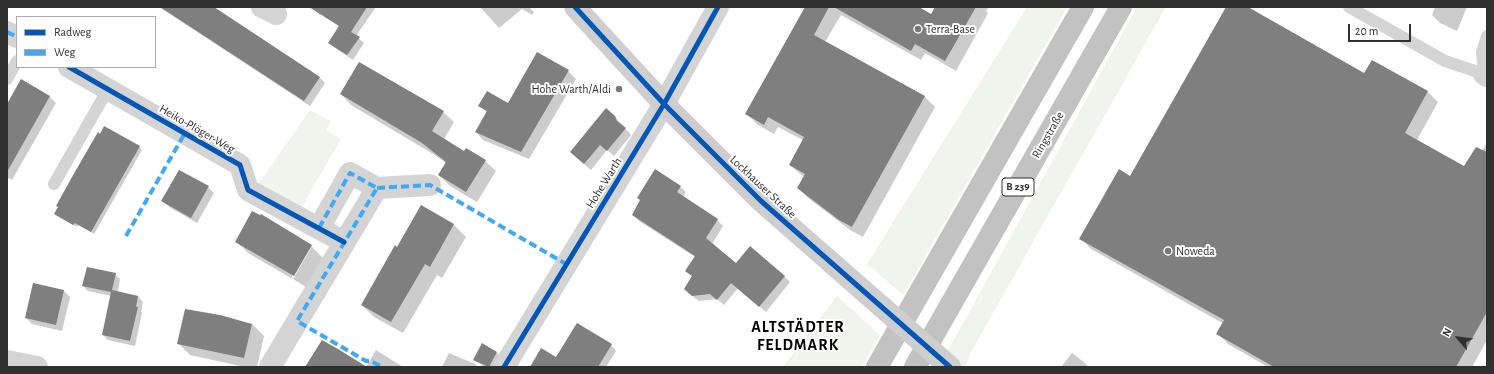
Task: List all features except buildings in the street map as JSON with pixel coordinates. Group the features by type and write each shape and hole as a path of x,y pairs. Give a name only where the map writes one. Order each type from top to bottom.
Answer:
{"highway":[{"name":"B 239","path":"877,367 1083,7"},
{"name":"Ringstraße","path":"915,367 1122,7"}],"street":[{"name":"Lockhauser Straße","path":"575,7 664,104 761,201 950,367"},
{"name":"Hohe Warth","path":"504,367 664,104 718,7"},
{"path":"7,32 16,36"},
{"name":"Heiko-Plöger-Weg","path":"71,68 240,165 248,190 344,242"},
{"path":"319,228 350,174 376,188 430,186"},
{"path":"270,367 376,188"},
{"path":"7,361 37,367"}],"lane":[{"path":"1348,7 1445,61 1485,75 1482,52 1487,36"},
{"path":"7,78 16,63"},
{"path":"54,184 108,89"}],"shaded area":[{"path":"1027,7 1067,7 903,295 867,264"},
{"path":"1137,7 1166,7 971,352 965,367 939,367"},
{"path":"310,110 331,121 326,130 341,139 300,210 257,186"},
{"path":"837,296 880,335 862,367 783,367"}],"marked path":[{"path":"7,32 16,36"},
{"path":"126,236 185,133"},
{"path":"319,228 350,173 377,188 297,321 366,361 371,361 382,367"},
{"path":"377,188 430,185 566,264"}],"cycle path":[{"path":"575,7 664,104 761,201 950,367"},
{"path":"504,367 664,104 718,7"},
{"path":"71,68 240,165 248,190 344,242"}],"place":[{"name":"Terra-Base","path":"918,29"},
{"name":"Hohe Warth/Aldi","path":"619,89"},
{"name":"Noweda","path":"1168,251"}],"district":[{"name":"ALTSTÄDTER FELDMARK","path":"798,336"}]}
